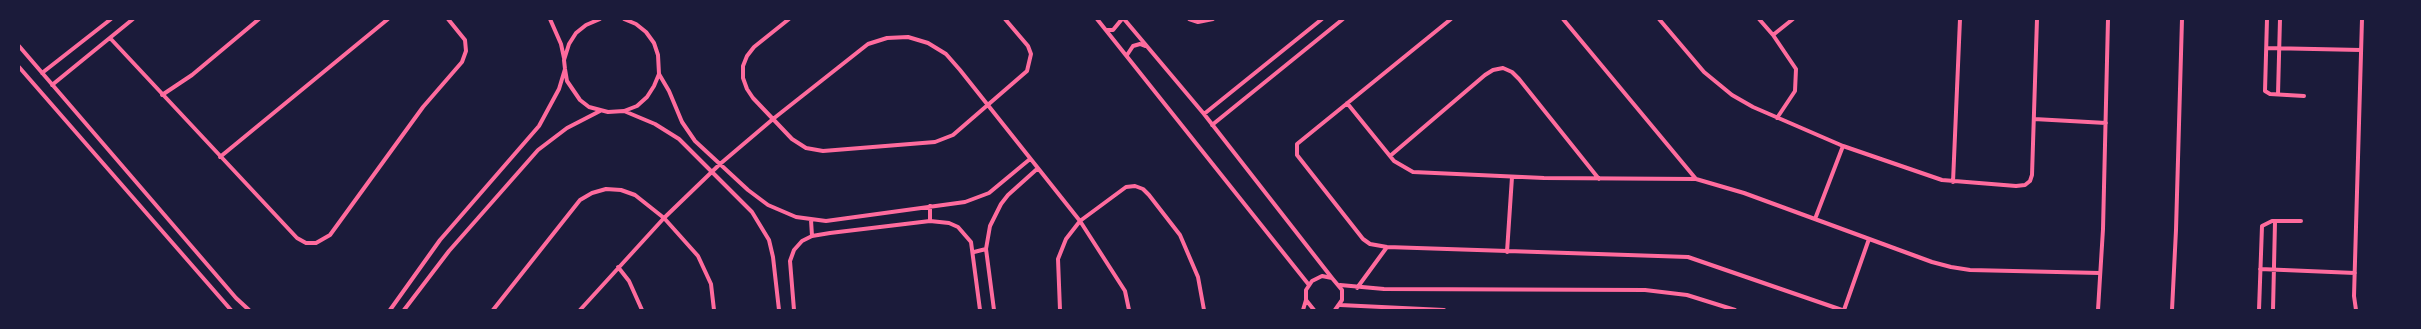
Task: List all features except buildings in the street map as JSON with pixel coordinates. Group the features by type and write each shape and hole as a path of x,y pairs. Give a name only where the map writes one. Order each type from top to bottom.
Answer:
{"street":[{"path":"42,73 111,19"},
{"path":"52,85 133,19"},
{"path":"162,95 192,75 259,19"},
{"path":"220,157 388,19"},
{"path":"110,38 297,238 311,244 326,239 423,107 462,62 466,51 465,40 448,19"},
{"path":"550,19 561,44 567,81 580,100 600,111"},
{"path":"564,60 569,44 576,33 586,25 600,19"},
{"path":"404,310 448,251 538,150 567,128 600,111 624,111 637,106 647,97 659,74 658,55 654,43 646,32 636,24 624,19"},
{"path":"789,19 754,46 747,56 743,66 743,78 747,89 773,120 798,144 810,149 823,151 940,140 953,135 1027,71 1030,63 1028,46 1006,19"},
{"path":"1097,19 1309,285"},
{"path":"1106,30 1113,30 1123,19 1204,114 1332,278 1340,285 1357,288 1645,290 1687,295 1733,310"},
{"path":"1189,19 1198,22 1213,19"},
{"path":"1204,114 1322,19"},
{"path":"1212,125 1342,19"},
{"path":"1451,19 1296,144 1295,151 1357,234 1370,244 1387,247 1507,252 1688,257 1843,310 1869,239"},
{"path":"1563,19 1696,179"},
{"path":"1659,19 1704,72 1719,86 1742,102 1843,146 1953,182 2016,186 2030,181 2033,167 2037,19"},
{"path":"1759,19 1773,35 1796,69 1795,91 1777,118"},
{"path":"1773,35 1793,19"},
{"path":"1953,182 1960,19"},
{"path":"2098,310 2106,123 2108,19"},
{"path":"2172,310 2176,230 2182,19"},
{"path":"2267,19 2265,88 2267,93 2304,96"},
{"path":"2278,94 2280,19"},
{"path":"2356,310 2355,273 2362,19"},
{"path":"580,310 664,218 720,164 850,56 868,44 887,38 915,39 928,43 946,54 1080,221 1125,291 1129,310"},
{"path":"1127,55 1132,46 1140,44 1145,46"},
{"path":"19,46 236,298 249,310"},
{"path":"2267,48 2361,50"},
{"path":"19,67 231,310"},
{"path":"1390,156 1485,75 1493,70 1503,68 1512,72 1519,79 1599,179"},
{"path":"385,310 391,308 440,240 540,126 559,89 565,69"},
{"path":"659,74 669,91 687,132 720,164 768,205 796,217 826,221 930,206 953,205 977,198 999,185 1030,160"},
{"path":"1347,103 1390,156 1400,166 1413,172 1512,177 1696,179 1744,193 1932,262 1958,268 2100,273"},
{"path":"624,111 667,131 679,139 752,212 769,240 773,257 779,310"},
{"path":"2034,119 2106,123"},
{"path":"1815,219 1843,146"},
{"path":"994,310 986,250 990,226 1001,204 1037,169"},
{"path":"1507,252 1512,177"},
{"path":"1060,310 1058,259 1066,239 1080,221 1126,187 1135,186 1143,189 1180,235 1198,277 1204,310"},
{"path":"493,310 580,200 592,192 606,189 621,190 635,195 664,218 698,256 706,270 711,284 714,310"},
{"path":"930,206 930,221"},
{"path":"811,220 812,236"},
{"path":"794,310 790,261 794,250 802,241 812,236 930,221 949,222 958,227 968,237 974,252 980,310"},
{"path":"2259,310 2262,226 2264,223 2301,221"},
{"path":"2273,310 2275,222"},
{"path":"1357,288 1387,247"},
{"path":"974,252 986,250"},
{"path":"618,267 629,281 642,310"},
{"path":"2260,269 2355,273"},
{"path":"1303,310 1309,285 1322,276 1332,278"},
{"path":"1335,310 1340,305 1343,295 1340,285"},
{"path":"1306,300 1314,310"},
{"path":"497,310 498,304"},
{"path":"1340,305 1444,310"}]}
